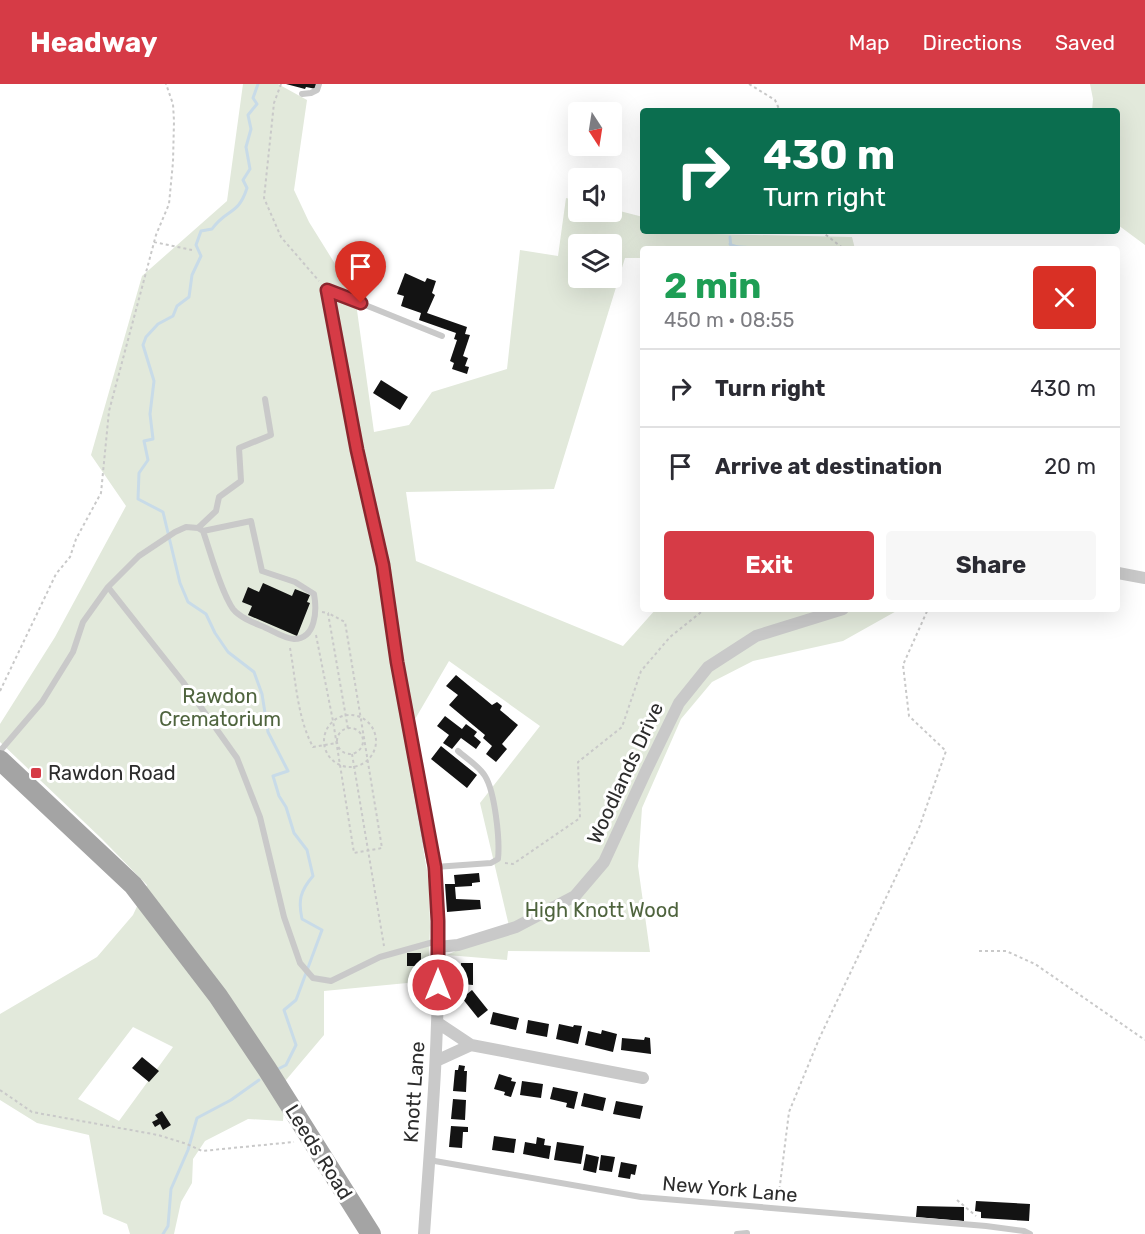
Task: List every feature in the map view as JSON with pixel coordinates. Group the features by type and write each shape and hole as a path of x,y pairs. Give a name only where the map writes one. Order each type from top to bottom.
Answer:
{"main road":[{"name":"Leeds Road","path":"0,760 133,885 218,996 371,1234"}],"street":[{"name":"Knott Lane","path":"327,290 357,450 383,565 397,662 435,867 438,1023 424,1234"},
{"path":"1120,573 1145,578"},
{"name":"Woodlands Drive","path":"438,944 458,945 516,927 575,896 604,862 679,703 708,667 756,636 833,612"},
{"path":"438,1023 471,1045 644,1078"},
{"path":"436,1061 471,1045"}],"lane":[{"path":"302,94 317,90 319,84"},
{"path":"327,290 442,336"},
{"path":"200,529 216,511 219,497 241,481 239,448 271,435 265,399"},
{"path":"0,751 42,702 73,652 83,622 108,587 139,556 186,527 200,529 251,521 262,571 295,582 314,594 316,611 310,630 297,639 289,638 248,620 233,609 200,529"},
{"path":"108,587 183,682 237,758 260,818 284,917 300,963 313,978 331,981 386,955 438,944"},
{"path":"435,867 495,862 499,855 490,786 484,774 458,751"},
{"name":"New York Lane","path":"429,1160 641,1197 986,1226 1024,1231 1030,1234"},
{"path":"737,1234 747,1233"}],"path":[{"path":"0,691 56,574 70,557 101,493 109,411 154,242 169,204 173,162 173,104 166,84"},
{"path":"280,84 274,103 264,198 281,237 327,290"},
{"path":"749,84 775,100 779,108"},
{"path":"825,234 840,246"},
{"path":"154,242 192,250"},
{"path":"314,623 337,743 354,853 382,848 345,622 328,613 316,611"},
{"path":"495,862 513,864 580,818 578,762 622,728 641,671 670,637 701,612"},
{"path":"777,1209 789,1112 819,1039 919,828 946,751 909,716 903,665 927,612"},
{"path":"328,613 348,729"},
{"path":"289,638 303,725 313,747 337,743"},
{"path":"346,715 368,721 376,737 376,746 368,760 354,767 340,765 330,758 324,746 324,734 333,721 346,715"},
{"path":"337,743 341,732 348,729 357,730 364,737"},
{"path":"337,743 344,753 352,754 360,750 364,737"},
{"path":"352,754 386,955"},
{"path":"979,951 1006,951 1035,963 1145,1040"},
{"path":"0,1090 32,1112 158,1135 202,1151 298,1141"},
{"path":"957,1200 986,1226"}],"green space":[{"path":"243,84 278,84 307,100 294,190 309,222 355,296 374,432 409,425 432,392 507,369 520,250 558,256 566,198 568,198 568,222 622,222 622,212 640,216 640,234 852,237 854,246 640,246 640,258 625,258 622,268 622,234 568,234 568,288 616,288 554,489 406,492 416,561 623,646 653,612 895,612 843,641 753,661 712,682 681,719 642,808 638,866 650,952 508,951 507,960 447,955 509,926 480,803 540,726 449,661 404,738 429,882 428,981 324,991 324,1035 286,1080 283,1121 248,1119 205,1141 193,1159 192,1183 181,1202 174,1234 130,1234 127,1224 103,1214 89,1135 37,1123 0,1100 0,1014 97,957 133,915 147,885 0,742 0,724 55,637 126,506 91,455 142,276 227,201","holes":["133,1027 173,1047 119,1121 78,1099"]},
{"path":"1090,84 1145,84 1145,245 1120,226 1120,108 1092,108"}],"building":[{"path":"286,84 317,84 316,89 306,87 305,89"},
{"path":"405,273 425,282 427,278 436,281 432,293 435,295 427,313 467,327 465,334 470,335 463,356 468,358 465,366 469,367 467,374 452,369 454,363 450,361 457,340 454,339 456,333 419,320 421,313 401,306 404,296 397,294"},
{"path":"381,380 408,397 400,410 373,393"},
{"path":"263,583 292,596 295,589 310,595 307,602 310,603 297,636 248,615 252,606 242,602 248,587 259,592"},
{"path":"456,675 492,705 497,702 502,706 500,710 518,725 502,744 507,749 496,762 486,754 492,746 483,738 485,735 449,705 458,695 446,686"},
{"path":"445,716 462,729 466,724 477,732 474,736 481,742 476,749 461,738 452,749 443,743 449,735 437,726"},
{"path":"441,746 477,775 467,788 431,759"},
{"path":"479,873 480,882 472,883 472,886 455,887 456,899 480,900 481,909 447,912 445,884 455,884 454,875"},
{"path":"407,953 421,953 421,966 407,966"},
{"path":"461,963 473,963 473,985 461,984"},
{"path":"472,990 488,1010 478,1018 462,998"},
{"path":"493,1012 519,1018 516,1030 490,1024"},
{"path":"528,1020 549,1024 547,1037 526,1033"},
{"path":"559,1024 582,1026 578,1044 556,1039"},
{"path":"602,1030 617,1034 613,1052 585,1045 588,1031 601,1034"},
{"path":"645,1037 650,1038 651,1054 621,1050 622,1038 644,1040"},
{"path":"142,1057 159,1071 149,1082 132,1068"},
{"path":"459,1065 465,1066 464,1071 467,1071 466,1092 453,1091 455,1070 458,1070"},
{"path":"499,1074 512,1078 511,1081 516,1082 511,1097 504,1095 505,1092 494,1089"},
{"path":"522,1081 543,1084 541,1098 520,1095"},
{"path":"553,1087 578,1092 574,1109 566,1107 567,1103 550,1099"},
{"path":"584,1093 606,1098 603,1111 581,1106"},
{"path":"453,1099 466,1100 465,1120 451,1119"},
{"path":"616,1101 643,1106 640,1119 613,1114"},
{"path":"162,1111 171,1125 163,1130 160,1124 155,1127 152,1122 158,1119 155,1115"},
{"path":"451,1126 468,1127 468,1132 463,1132 462,1148 449,1147"},
{"path":"494,1136 516,1139 514,1153 492,1150"},
{"path":"537,1137 545,1139 544,1145 551,1146 549,1159 523,1154 525,1142 536,1144"},
{"path":"557,1142 584,1146 581,1164 554,1160"},
{"path":"586,1154 599,1157 596,1173 583,1170"},
{"path":"601,1155 615,1157 612,1172 599,1170"},
{"path":"621,1162 637,1165 635,1175 631,1174 630,1179 618,1177"},
{"path":"976,1201 1030,1204 1029,1221 981,1218 981,1212 975,1211"},
{"path":"917,1206 964,1207 964,1221 916,1217"}],"waterway":[{"path":"258,84 253,98 257,104 248,115 251,129 246,147 250,169 243,180 247,188 244,197 236,208 217,222 212,229 201,231 196,245 201,256 192,275 189,297 177,306 173,316 158,324 146,337 143,345 154,381 150,414 153,439 144,441 148,460 139,473 138,499 163,512 180,583 188,602 206,614 228,652 254,672 262,694 268,732 288,771 273,776 294,833 307,850 313,876 301,896 302,919 322,930 296,1000 284,1010 296,1045 286,1065 278,1069"},
{"path":"730,237 731,246"},
{"path":"730,244 735,246"},
{"path":"163,1234 168,1226 171,1189 188,1150 197,1118 231,1100 259,1080"}],"place":[{"name":"Rawdon Road","path":"36,773"}],"route":[{"path":"361,303 327,290 357,450 383,565 397,662 428,841 435,867 438,985"}],"park label":[{"name":"Rawdon Crematorium","path":"220,708"},
{"name":"High Knott Wood","path":"602,910"}]}
